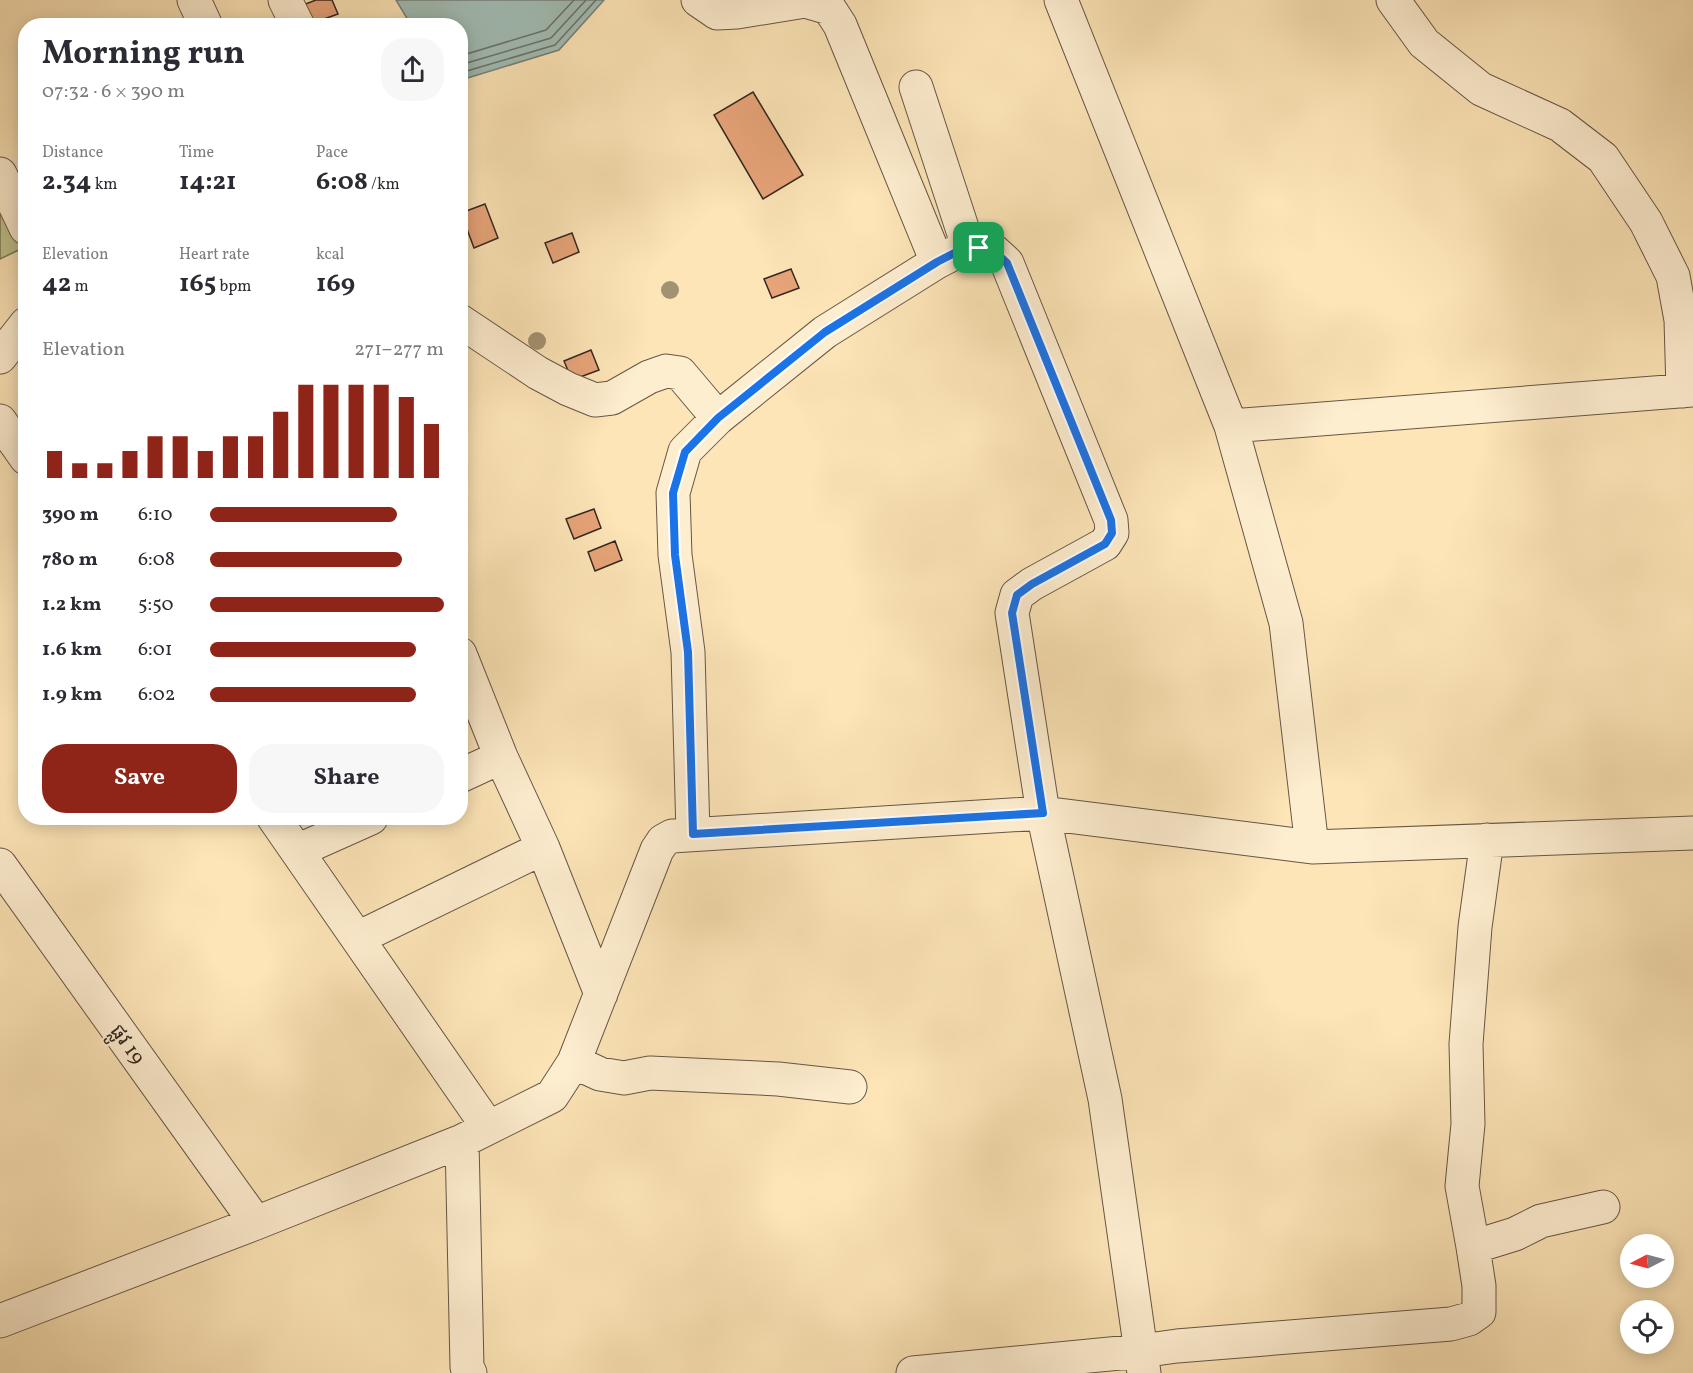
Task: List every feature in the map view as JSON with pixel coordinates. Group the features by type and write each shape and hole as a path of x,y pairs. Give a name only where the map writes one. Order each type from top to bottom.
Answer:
{"street":[{"path":"194,0 202,18"},
{"path":"285,0 294,18"},
{"path":"698,0 717,13 805,1 829,8 840,25 937,262"},
{"path":"1060,0 1231,426 1286,623 1312,846"},
{"path":"1231,426 1688,390 1681,320 1673,276 1646,222 1603,158 1560,125 1481,89 1424,43 1393,0"},
{"path":"916,87 968,246"},
{"path":"0,174 18,211"},
{"path":"693,834 688,652 675,555 673,493 685,452 718,418 825,332 937,262 968,246 994,251 1007,263 1111,520 1112,533 1105,544 1017,595 1012,613 1043,813 1105,1100 1143,1362"},
{"path":"468,326 538,374 595,400 612,398 666,370 680,373 718,418"},
{"path":"0,357 18,334"},
{"path":"0,421 18,447"},
{"path":"468,674 501,758 543,848 601,994"},
{"path":"468,772 501,758"},
{"path":"0,1321 255,1223 475,1134 552,1096 574,1062 657,850 663,841 672,836 1043,813 1312,846 1693,833"},
{"path":"279,825 358,938 475,1134 467,1367 470,1373"},
{"path":"297,851 355,825"},
{"path":"913,1373 1143,1362 1177,1346 1451,1324 1469,1319 1479,1312 1479,1287 1462,1186 1468,1124 1466,1044 1475,927 1487,840"},
{"path":"358,938 543,848"},
{"name":"ផ្លូវ 19","path":"0,866 255,1223"},
{"path":"574,1062 600,1074 624,1078 650,1073 778,1079 850,1087"},
{"path":"1473,1247 1515,1234 1541,1221 1603,1206"}],"green space":[{"path":"0,169 18,208 18,250 0,259"}],"water":[{"path":"396,0 604,0 559,50 468,78 468,18 407,18"}],"building":[{"path":"316,0 332,0 338,14 327,18 308,18 303,5"},
{"path":"753,92 803,175 763,199 714,115"},
{"path":"485,204 498,238 474,248 468,232 468,210"},
{"path":"572,233 579,252 553,263 545,243"},
{"path":"791,269 799,288 772,298 764,279"},
{"path":"591,350 599,370 572,380 564,361"},
{"path":"594,509 601,528 574,539 566,519"},
{"path":"615,541 622,560 595,571 588,552"}],"route":[{"path":"968,246 979,248 994,251 1007,263 1111,520 1112,533 1105,544 1032,584 1017,595 1012,613 1043,813 693,834 688,652 675,555 673,493 685,452 718,418 825,332 937,262 968,246"}]}
